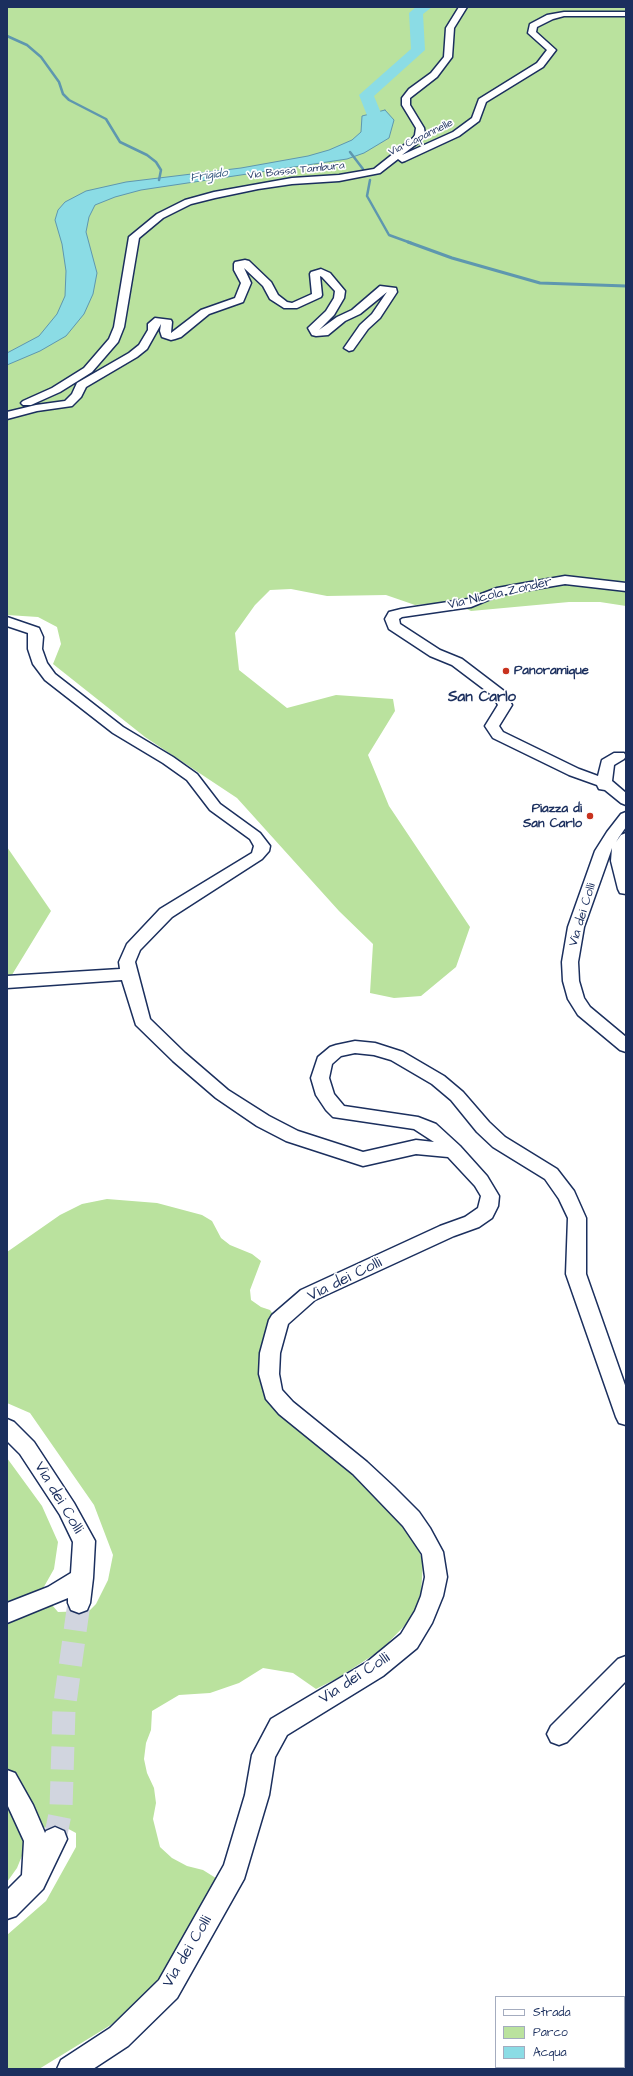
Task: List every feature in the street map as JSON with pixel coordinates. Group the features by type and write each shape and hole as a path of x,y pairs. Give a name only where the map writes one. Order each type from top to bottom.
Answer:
{"street":[{"path":"378,171 420,135 420,128 406,105 406,98 412,91 434,75 448,57 450,28 463,7"},
{"name":"Via Capannelle","path":"378,171 456,134 476,118 482,101 522,78 540,65 552,50 532,33 533,26 550,17 575,13 626,14"},
{"name":"Via Bassa Tambura","path":"7,410 31,402 56,390 88,370 114,340 119,327 134,237 160,216 188,202 214,195 292,181 339,178 378,171"},
{"path":"7,416 36,408 68,404 77,395 81,385 101,372 133,355 143,347 153,330 154,324 159,320 167,322 165,331 166,335 171,337 177,335 193,320 205,312 239,300 246,283 239,270 239,264 245,263 267,284 274,297 284,305 292,306 317,294 315,274 322,272 326,275 340,291 339,298 330,313 313,328 316,333 324,332 341,319 356,312 382,290 392,290 376,316 364,327 349,348"},
{"name":"Via Nicola Zonder","path":"626,587 565,580 497,592 471,603 400,612 394,615 392,619 394,626 435,653 458,662 499,694 505,705 492,726 493,730 498,735 574,772 605,784 626,800"},
{"path":"7,621 34,631 38,656 50,677 118,730 168,760 192,777 216,806 255,836 262,846 261,851 257,856 202,889 166,913 133,948 128,962 129,974 142,1021 179,1057 222,1094 263,1122 292,1136 363,1159 416,1146 454,1151"},
{"path":"605,784 607,763 619,756"},
{"name":"Via dei Colli","path":"624,821 612,835 603,851 576,927 570,962 571,981 576,999 584,1011 626,1046"},
{"path":"626,838 620,846 619,860 626,889"},
{"path":"7,982 129,974"},
{"name":"Via dei Colli","path":"70,2069 119,2036 168,1989 235,1870 257,1795 264,1755 279,1727 375,1669 408,1641 424,1616 432,1596 436,1577 432,1552 422,1535 392,1498 360,1468 286,1408 273,1392 269,1367 270,1353 279,1320 308,1295 447,1231 472,1222 485,1213 489,1206 490,1196 481,1181 454,1151 430,1129 418,1124 368,1118 339,1112 325,1095 320,1078 324,1061 336,1051 354,1047 375,1049 397,1056 438,1080 457,1096 483,1128 499,1142 552,1174 567,1196 577,1218 576,1274 626,1417"},
{"name":"Via dei Colli","path":"7,1428 27,1448 67,1509 84,1541 79,1603"},
{"path":"7,1613 56,1594 82,1578"},
{"path":"559,1734 626,1666"},
{"path":"7,1781 25,1813 36,1841 34,1880"},
{"path":"7,1907 34,1880 54,1839"}],"green space":[{"path":"7,7 626,7 626,606 600,602 569,602 471,611 452,602 415,605 386,595 327,596 291,589 270,590 255,605 235,633 239,670 287,708 336,695 393,699 395,711 368,755 389,806 470,927 456,967 421,996 394,998 370,993 373,944 339,911 237,798 145,737 53,664 61,644 57,627 38,617 7,615"},
{"path":"7,847 51,911 7,983"},
{"path":"107,1199 157,1203 202,1215 212,1221 221,1238 230,1245 252,1254 261,1261 250,1290 251,1300 261,1307 270,1310 281,1326 273,1384 390,1504 414,1535 423,1563 421,1593 412,1618 381,1650 338,1678 316,1689 293,1673 263,1668 239,1683 210,1693 179,1695 152,1711 151,1730 146,1743 144,1759 147,1773 154,1788 156,1803 153,1819 160,1847 172,1858 187,1866 203,1870 219,1880 190,1934 140,2007 39,2069 7,2069 7,1935 46,1901 76,1847 76,1833 63,1826 40,1828 28,1841 17,1868 7,1882 7,1458 42,1506 58,1542 54,1569 41,1592 58,1612 89,1611 96,1604 108,1580 113,1555 94,1505 30,1413 7,1403 7,1252 60,1215 82,1204"}],"water":[{"path":"385,110 394,120 389,138 364,153 347,159 141,190 115,197 95,205 89,217 86,232 97,273 93,294 84,314 66,336 40,351 7,365 7,353 39,336 57,314 65,296 66,271 62,244 55,220 58,210 65,202 86,191 126,182 241,168 308,156 329,150 352,140 361,132 362,116"}],"waterway":[{"name":"Frigido","path":"361,143 378,123 366,95 418,50 416,13 425,7"},
{"path":"7,36 27,45 41,57 59,82 63,94 69,100 106,119 120,142 147,155 156,162 161,170 159,180"},
{"path":"350,152 363,169"},
{"path":"370,180 367,196 389,235 411,243"},
{"path":"408,242 452,258 540,283 626,286"}],"tunnel":[{"path":"55,1839 61,1809 64,1710 79,1603"}],"place":[{"name":"Panoramique","path":"506,671"},
{"name":"Piazza di San Carlo","path":"590,816"}],"district":[{"name":"San Carlo","path":"482,698"}]}
